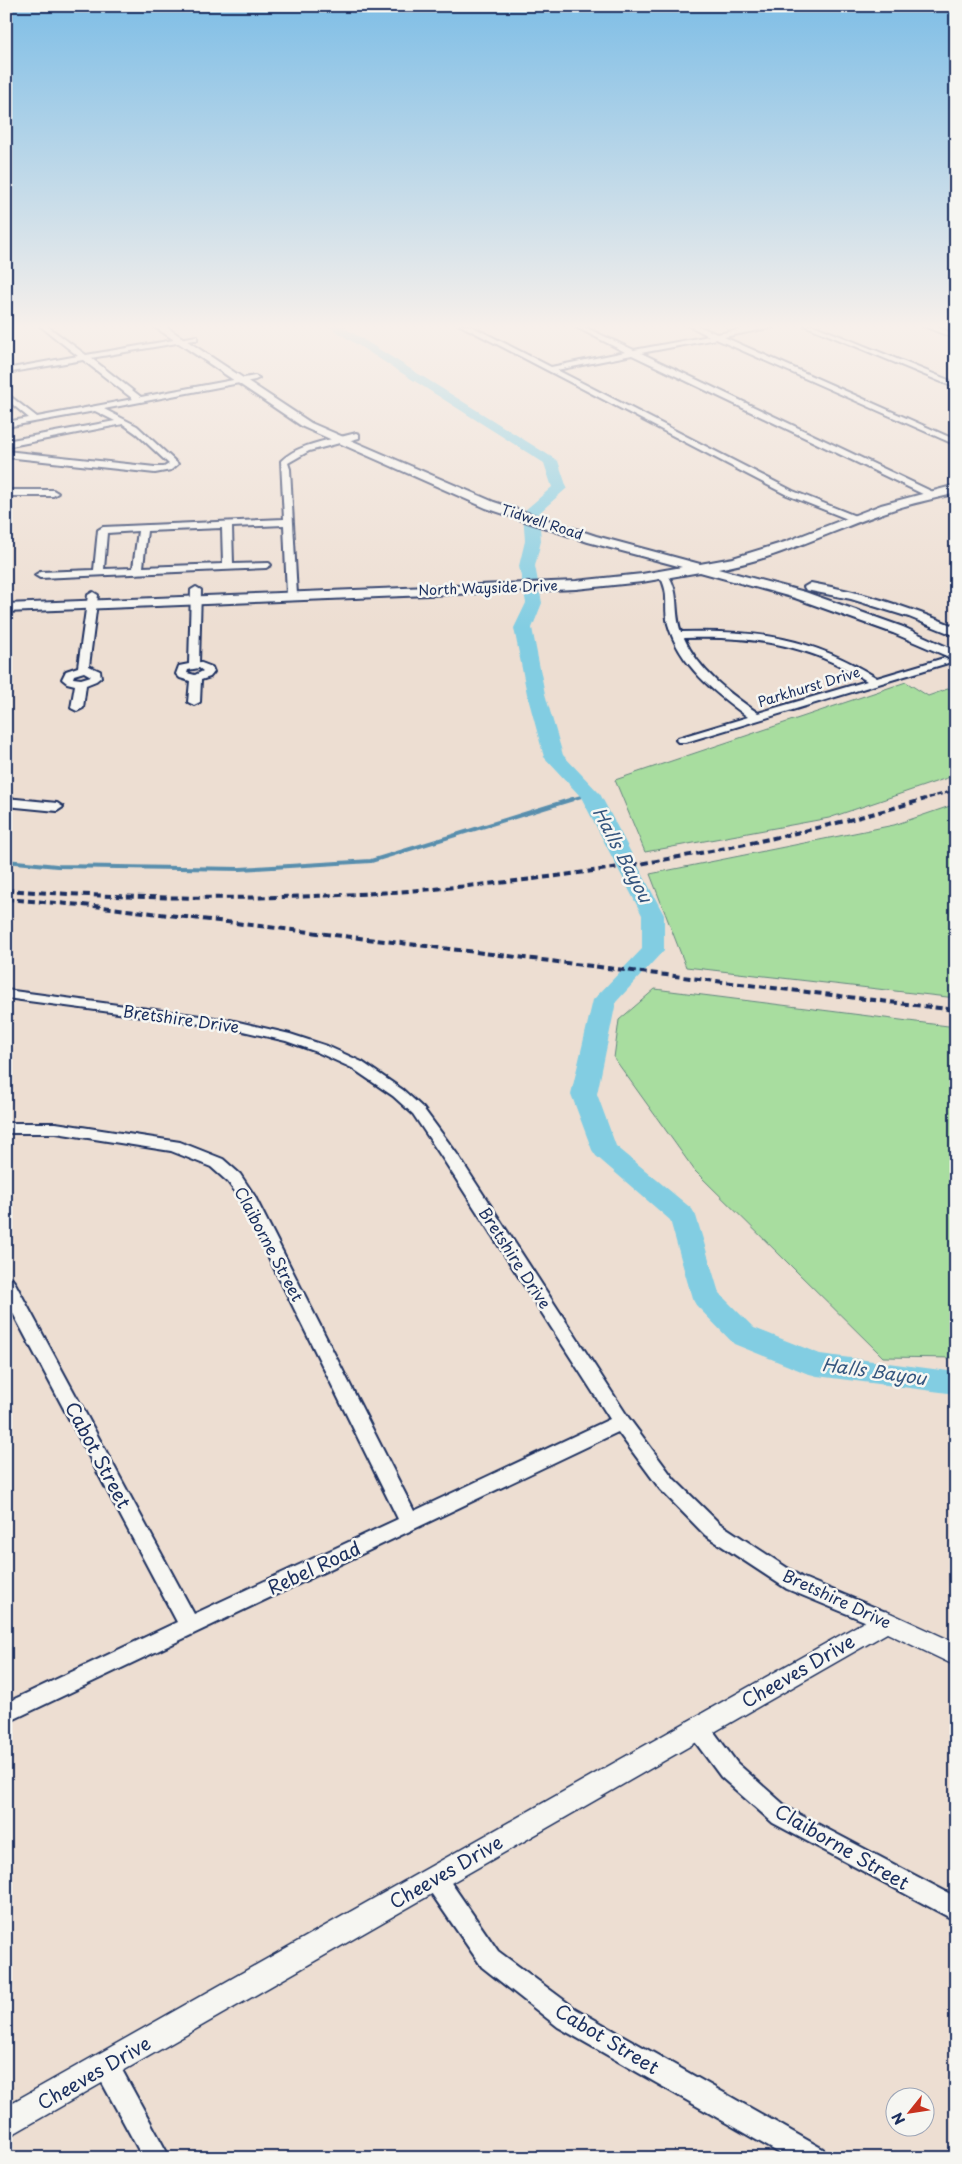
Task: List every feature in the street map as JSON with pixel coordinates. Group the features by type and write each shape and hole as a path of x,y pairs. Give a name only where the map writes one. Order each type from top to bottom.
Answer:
{"main road":[{"name":"Tidwell Road","path":"311,426 320,431 352,440 491,500 678,562 703,563"},
{"name":"Tidwell Road","path":"332,426 352,440 491,500"},
{"path":"314,448 320,442 320,431"},
{"path":"821,519 839,512 956,479"},
{"name":"North Wayside Drive","path":"703,563 724,564 789,545 855,519 956,489"},
{"name":"North Wayside Drive","path":"6,608 92,600 291,590 484,584 664,575 788,532"},
{"name":"Tidwell Road","path":"594,534 887,612 952,636"},
{"name":"North Wayside Drive","path":"576,580 678,562"},
{"name":"Tidwell Road","path":"724,564 805,591 928,643 952,661"},
{"path":"805,591 836,614 952,661"},
{"name":"North Wayside Drive","path":"6,598 92,600"}],"street":[{"path":"6,444 92,426"},
{"path":"6,454 155,470 165,470 172,467 174,464 131,426"},
{"path":"660,426 790,493 855,519"},
{"path":"786,426 932,495"},
{"path":"918,426 956,443"},
{"path":"291,590 286,469 284,463 286,459 314,448 352,440"},
{"path":"286,469 307,456 352,440"},
{"path":"6,493 52,492"},
{"path":"99,572 104,530 288,522"},
{"path":"227,524 228,567"},
{"path":"138,570 143,528"},
{"path":"40,575 266,565"},
{"path":"664,575 671,588 672,621 677,635 692,662 715,687 757,718"},
{"path":"194,702 196,678 206,674 208,669 194,665 196,595"},
{"path":"77,708 81,683 69,680 67,676 74,671 83,669 92,600"},
{"path":"677,635 742,634 799,644 832,656 878,682"},
{"name":"Parkhurst Drive","path":"682,740 952,661"},
{"path":"6,802 56,807"},
{"name":"Bretshire Drive","path":"6,994 230,1024 290,1038 322,1049 357,1065 377,1077 398,1093 423,1119 451,1158 621,1422 667,1484 712,1530 794,1583 886,1621 956,1655"},
{"name":"Claiborne Street","path":"6,1128 56,1128 174,1146 217,1163 234,1178 246,1195 410,1523"},
{"name":"Cabot Street","path":"6,1283 190,1626"},
{"name":"Rebel Road","path":"6,1713 621,1422"},
{"name":"Cheeves Drive","path":"6,2123 886,1621"},
{"name":"Claiborne Street","path":"698,1728 729,1770 781,1816 956,1910"},
{"name":"Cabot Street","path":"435,1879 490,1959 567,2018 814,2158"},
{"path":"106,2066 157,2158"}],"green space":[{"path":"906,682 928,696 956,686 956,775 829,818 645,852 615,780"},
{"path":"956,804 956,998 686,967 650,874 894,825"},
{"path":"655,989 956,1027 956,1358 883,1357 695,1171 614,1058 619,1020"}],"waterway":[{"name":"Halls Bayou","path":"495,426 551,461 560,488 531,512 533,541 527,566 534,603 523,628 536,694 554,757 590,794 653,915 653,950 605,1000 584,1094 605,1150 682,1216 706,1298 744,1336 817,1365 956,1383"},
{"path":"569,800 590,794"},
{"path":"6,861 57,866 240,869 371,861 573,799"}],"railway":[{"path":"921,800 956,790"},
{"path":"6,890 122,896 238,898 354,894 470,886 585,872 700,853 813,829 925,799"},
{"path":"6,899 94,906 956,1010"}]}
